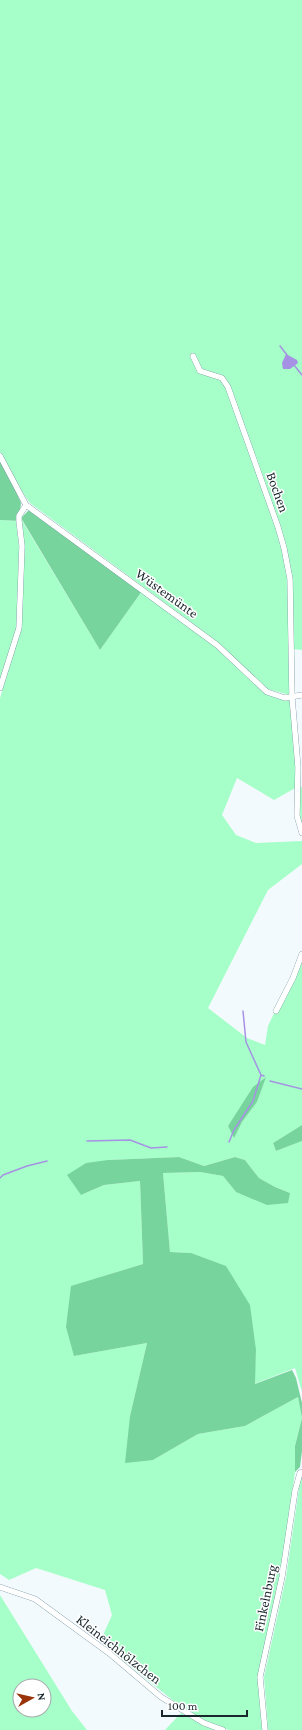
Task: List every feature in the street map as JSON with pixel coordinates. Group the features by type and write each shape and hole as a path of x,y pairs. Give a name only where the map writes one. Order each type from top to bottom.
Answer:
{"street":[{"name":"Bochen","path":"193,356 196,366 203,374 222,378 228,387 284,548 290,579 292,698"},
{"path":"0,456 26,505 19,516 18,521 22,546 19,628 0,688"},
{"name":"Wüstemünte","path":"26,505 217,645 266,692 285,698 292,698 302,695"},
{"path":"292,698 298,767 297,816 302,833"},
{"path":"276,1011 293,978 302,954"},
{"name":"Finkelnburg","path":"264,1730 260,1677 282,1577 295,1491 300,1473 302,1472"},
{"name":"Kleineichhölzchen","path":"0,1588 35,1599 108,1653 161,1697 204,1723 223,1730"}],"green space":[{"path":"0,0 302,0 302,650 292,649 290,695 267,689 218,644 192,623 30,503 3,464 0,456"},
{"path":"0,456 21,503 19,521 0,520"},
{"path":"29,510 142,591 100,650 21,518"},
{"path":"21,519 100,650 142,591 190,624 267,692 292,697 298,787 302,787 302,828 300,828 297,787 274,800 237,778 222,815 236,835 256,843 302,841 302,864 268,890 208,1008 247,1038 265,1045 268,1026 302,954 302,1125 273,1143 276,1151 302,1141 302,1392 295,1368 254,1384 256,1350 191,1253 170,1252 163,1173 200,1172 223,1176 236,1192 290,1193 259,1178 245,1160 235,1157 204,1166 179,1157 108,1160 81,1195 104,1185 140,1181 143,1264 101,1277 74,1356 147,1343 130,1416 153,1460 198,1434 245,1426 298,1397 302,1418 295,1446 295,1472 281,1576 259,1677 263,1730 229,1730 205,1721 185,1710 100,1642 112,1615 105,1590 36,1568 9,1580 0,1574 0,698 21,629 24,547","holes":["265,1077 257,1102 242,1122 234,1137 228,1126"]},
{"path":"0,520 16,521 19,547 17,628 0,681"},
{"path":"266,1077 257,1102 242,1122 234,1138 228,1126 253,1087"},
{"path":"302,1125 302,1141 276,1151 273,1143"},
{"path":"179,1157 204,1166 235,1157 245,1160 259,1178 290,1193 288,1203 267,1205 236,1192 223,1176 200,1172 163,1173 170,1252 191,1253 226,1266 250,1305 256,1350 255,1384 292,1370 296,1378 302,1403 302,1418 298,1397 245,1426 198,1434 153,1460 125,1463 130,1416 147,1343 74,1356 66,1327 71,1286 143,1264 140,1181 104,1185 81,1195 67,1175 86,1163 108,1160"},
{"path":"302,1418 302,1451 300,1467 295,1472 295,1446"},
{"path":"301,1475 302,1730 268,1730 264,1677 286,1577"},
{"path":"0,1595 52,1678 12,1678 12,1718 52,1718 52,1679 72,1711 87,1730 0,1730"},
{"path":"181,1713 202,1724 217,1730 165,1730"}],"shaded area":[{"path":"286,354 297,360 298,363 290,369 283,369 282,363"}],"waterway":[{"path":"280,346 287,355"},
{"path":"294,365 302,375"},
{"path":"243,1011 246,1042 261,1075"},
{"path":"229,1142 234,1130 253,1101 261,1075 264,1076"},
{"path":"270,1081 302,1089"},
{"path":"87,1141 130,1140 151,1148 167,1147"},
{"path":"0,1178 3,1175 27,1166 47,1161"}]}
